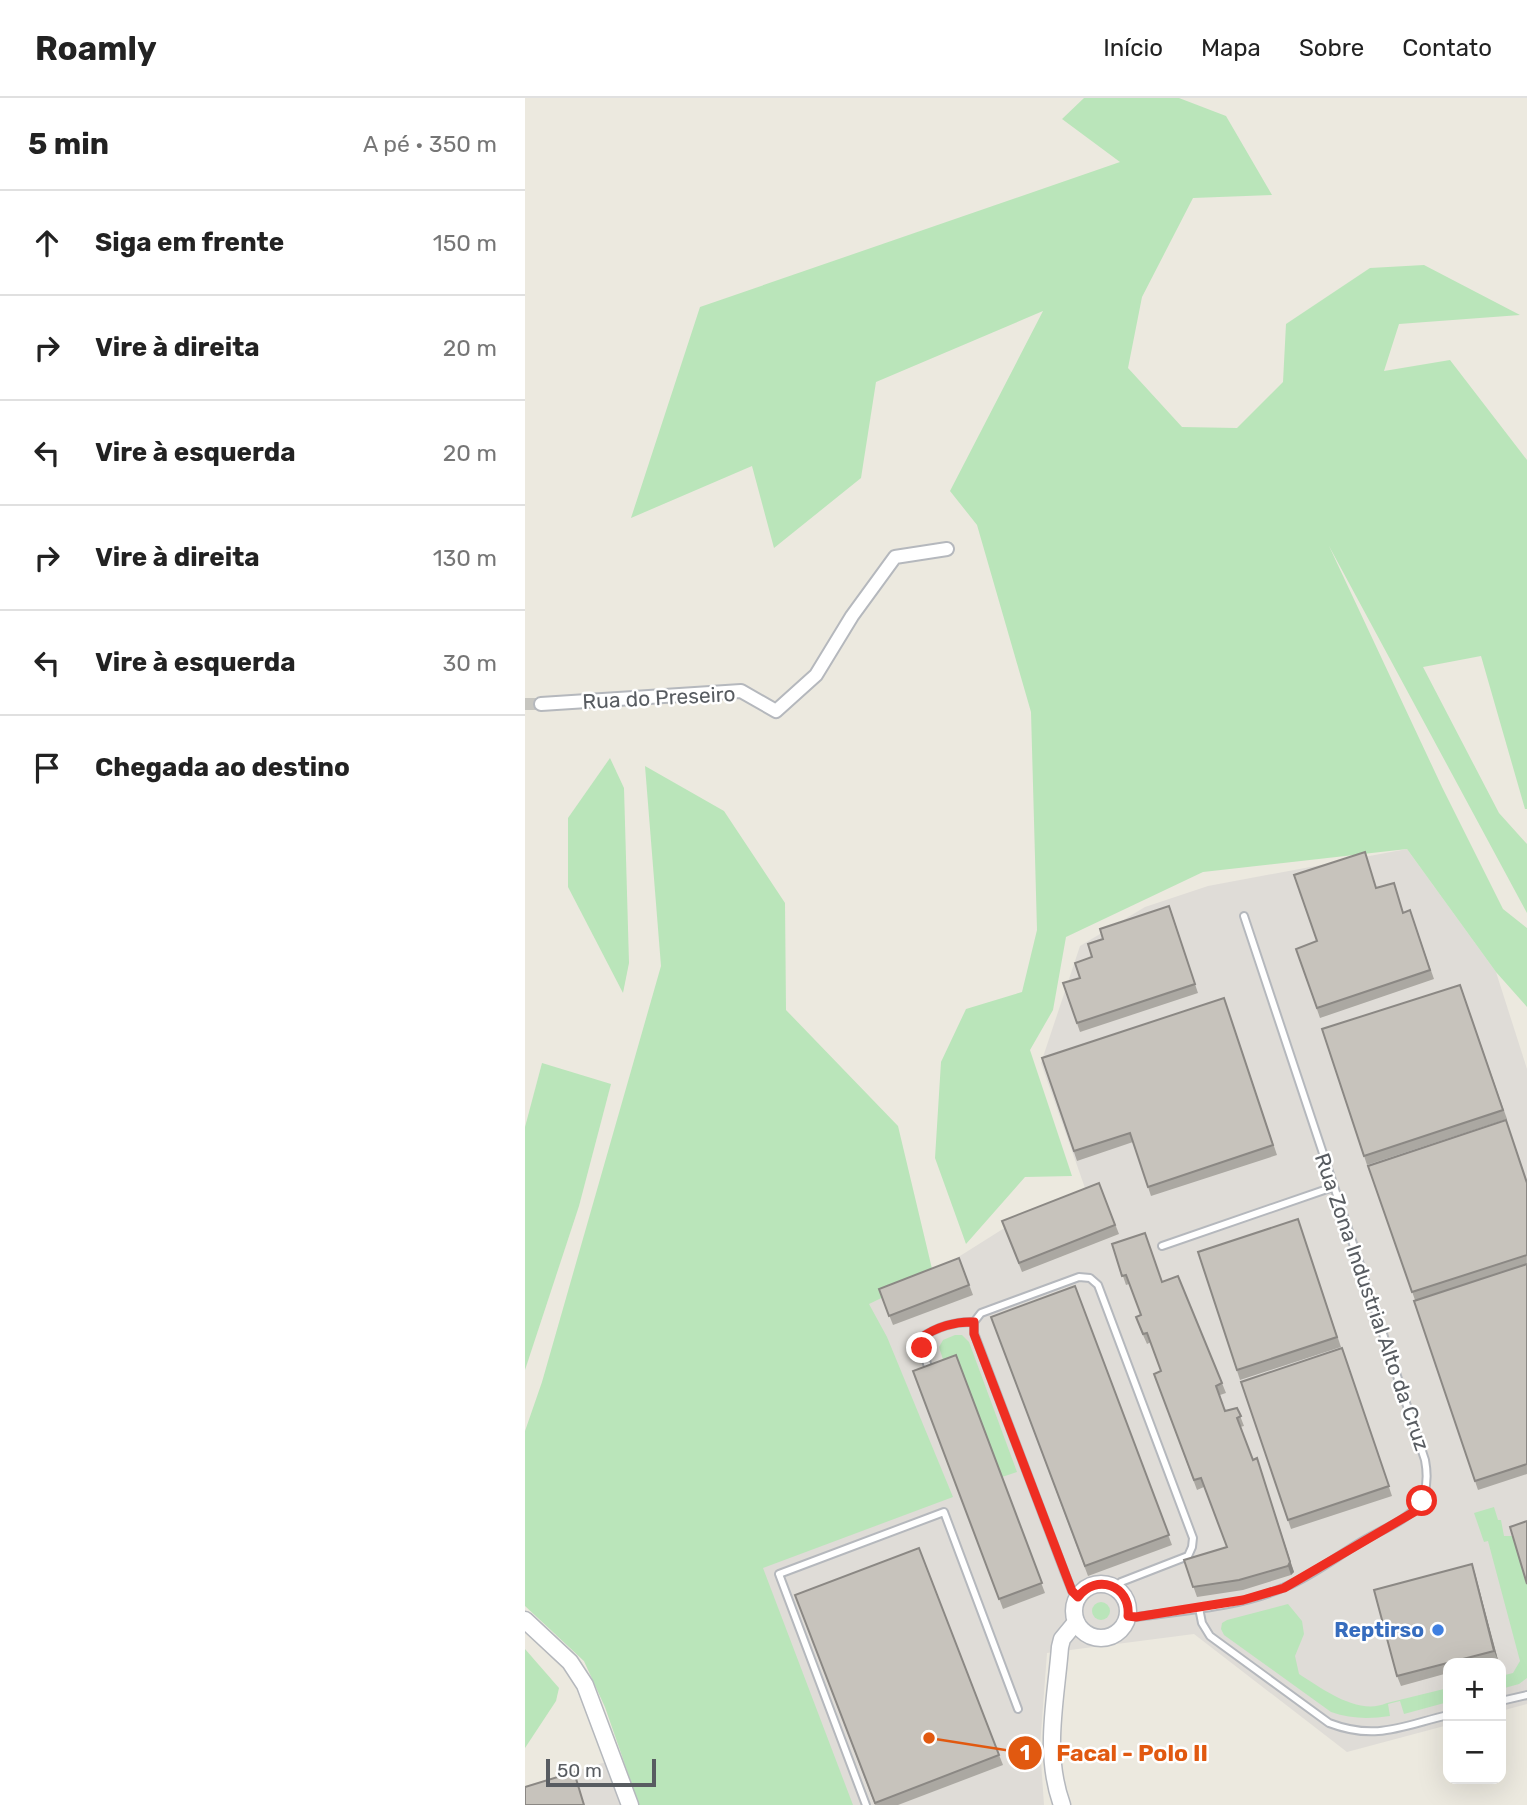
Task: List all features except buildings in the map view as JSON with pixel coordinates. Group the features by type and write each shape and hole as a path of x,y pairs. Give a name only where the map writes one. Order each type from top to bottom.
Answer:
{"street":[{"name":"Rua do Preseiro","path":"541,704 741,691 776,710 816,675 852,616 895,556 947,549"},
{"path":"1094,1584 1116,1588 1128,1604 1128,1616 1123,1628 1107,1637 1089,1635 1076,1622 1074,1613 1078,1597 1094,1584"},
{"path":"525,1620 570,1662 585,1685 630,1805"},
{"path":"1062,1805 1051,1755 1051,1722 1062,1639 1076,1622"}],"lane":[{"name":"Rua Zona Industrial Alto da Cruz","path":"1128,1616 1243,1600 1292,1584 1414,1512 1427,1489 1425,1460 1244,916"},
{"path":"1162,1246 1333,1187"},
{"path":"1078,1597 1072,1591 974,1334 974,1322 981,1313 1079,1277 1090,1278 1098,1285 1193,1538 1188,1556 1121,1582 1116,1588"},
{"path":"927,1364 921,1338 960,1321 974,1322"},
{"path":"866,1805 779,1574 944,1513 1018,1709"},
{"path":"1199,1608 1202,1623 1210,1636 1329,1723 1347,1730 1372,1733 1443,1716"},
{"path":"1506,1700 1527,1695"}],"shaded area":[{"path":"1407,849 1496,972 1527,1069 1527,1704 1506,1710 1506,1658 1443,1658 1443,1726 1347,1752 1194,1634 1047,1653 1040,1746 1044,1805 525,1805 525,1786 623,1757 605,1707 584,1661 556,1635 563,1415 933,1273 1006,1227 1085,1188 1041,1063 1080,946 1145,907 1208,886"}],"green space":[{"path":"1084,98 1179,98 1226,116 1272,195 1193,198 1142,297 1128,368 1182,427 1237,428 1283,382 1286,324 1370,268 1424,265 1520,315 1399,324 1384,371 1450,360 1527,460 1527,809 1481,656 1423,667 1499,813 1527,844 1527,913 1329,546 1442,787 1503,909 1527,928 1527,1007 1496,972 1407,849 1203,872 1066,937 1053,1010 1030,1050 1072,1176 1025,1177 966,1244 935,1158 941,1062 966,1009 1022,992 1037,930 1031,712 977,525 950,491 1043,311 876,382 861,478 774,548 752,466 631,518 700,307 1120,162 1062,119"},
{"path":"610,758 624,788 629,963 623,993 568,887 568,818"},
{"path":"645,766 724,811 785,903 786,1010 898,1126 933,1273 869,1304 887,1337 953,1497 763,1568 853,1805 639,1805 605,1707 584,1661 525,1606 525,1431 542,1382 661,966"},
{"path":"542,1063 611,1084 579,1206 525,1370 525,1127"},
{"path":"962,1335 969,1342 1017,1472 1002,1477 946,1369 939,1347 943,1340"},
{"path":"1494,1507 1498,1520 1501,1520 1504,1536 1513,1536 1527,1582 1527,1678 1519,1684 1506,1688 1506,1675 1513,1673 1520,1661 1488,1541 1484,1542 1474,1513"},
{"path":"1101,1602 1107,1605 1110,1611 1107,1617 1101,1620 1095,1617 1092,1611 1095,1605"},
{"path":"1288,1604 1302,1621 1304,1634 1295,1656 1299,1674 1319,1687 1341,1699 1364,1706 1376,1706 1443,1689 1443,1703 1404,1714 1400,1701 1388,1704 1390,1716 1375,1718 1331,1712 1224,1635 1222,1623"},
{"path":"525,1649 559,1688 556,1701 525,1748"}],"tunnel":[{"path":"525,704 541,704"}],"place":[{"name":"Reptirso","path":"1438,1630"},
{"name":"Facal - Polo II","path":"929,1738"}],"route":[{"path":"922,1348 921,1338 930,1332 960,1321 974,1322 974,1334 1072,1591 1078,1597 1094,1584 1112,1586 1125,1597 1128,1616 1199,1608 1243,1600 1284,1588 1414,1512 1422,1501"}]}
